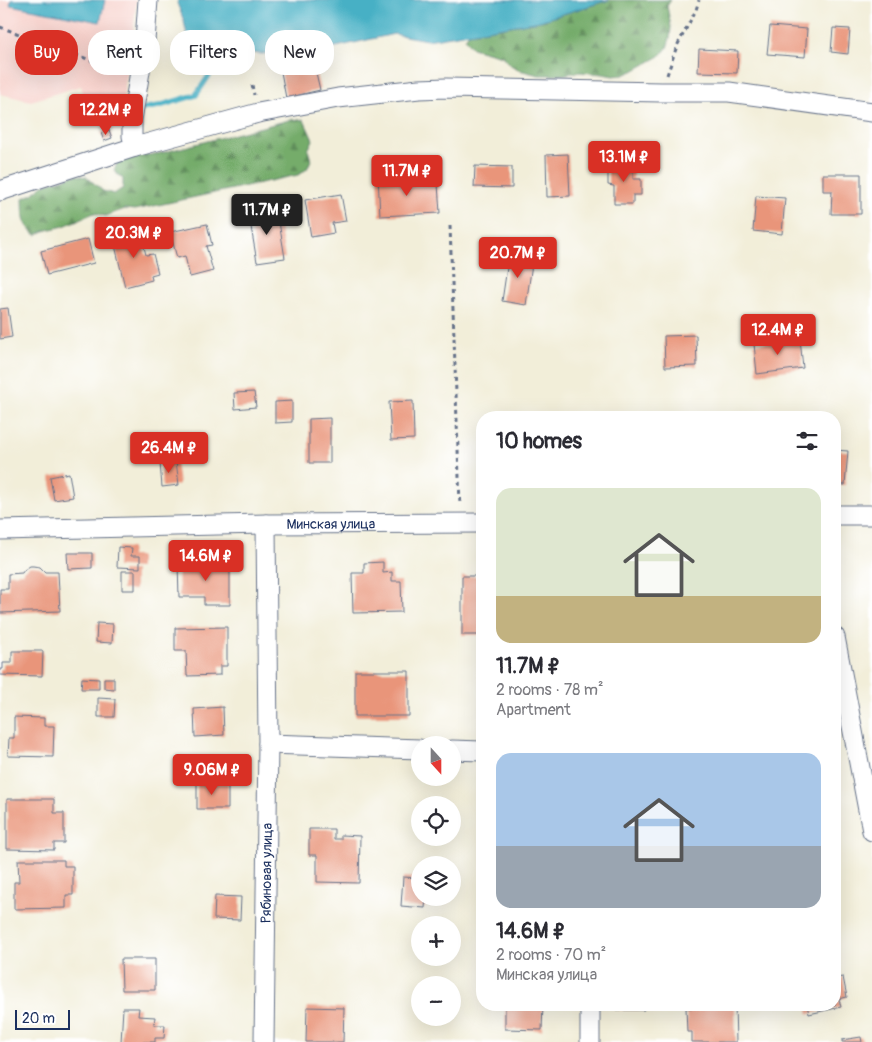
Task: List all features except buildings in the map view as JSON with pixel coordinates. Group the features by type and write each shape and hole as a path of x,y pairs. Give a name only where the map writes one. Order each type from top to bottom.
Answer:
{"street":[{"path":"135,147 132,136 132,120 145,41 148,0"},
{"path":"0,191 135,147 258,113 338,98 419,89 729,92 872,112"},
{"path":"841,515 872,515"},
{"name":"Минская улица","path":"0,530 266,524 476,523"},
{"name":"Рябиновая улица","path":"264,1042 268,744 266,524"},
{"path":"841,669 872,831"},
{"path":"268,744 411,749"},
{"path":"461,750 476,751"},
{"path":"590,1011 590,1042"}],"path":[{"path":"661,92 677,46 696,10 699,0"},
{"path":"0,27 88,60"},
{"path":"450,226 460,523"}],"shaded area":[{"path":"0,0 136,0 134,30 88,30 88,75 127,75 119,119 89,113 81,86 31,101 0,94"}],"green space":[{"path":"609,0 671,0 667,6 671,27 667,48 660,56 623,75 613,76 580,72 560,75 539,75 519,70 509,64 502,56 472,48 465,39 469,33 540,21"},
{"path":"293,119 304,120 313,140 308,150 311,160 307,169 298,175 135,210 125,209 105,216 94,213 64,226 36,235 26,223 23,198 33,194 43,185 76,175 87,177 103,191 114,194 123,188 123,179 114,171 118,161 138,154 161,153"}],"water":[{"path":"11,0 105,0 100,22 10,5"},
{"path":"178,0 609,0 540,21 427,40 394,34 334,47 334,30 265,30 265,54 263,54 255,53 255,30 186,30 177,3"}],"waterway":[{"path":"142,109 196,95 209,75"}]}
